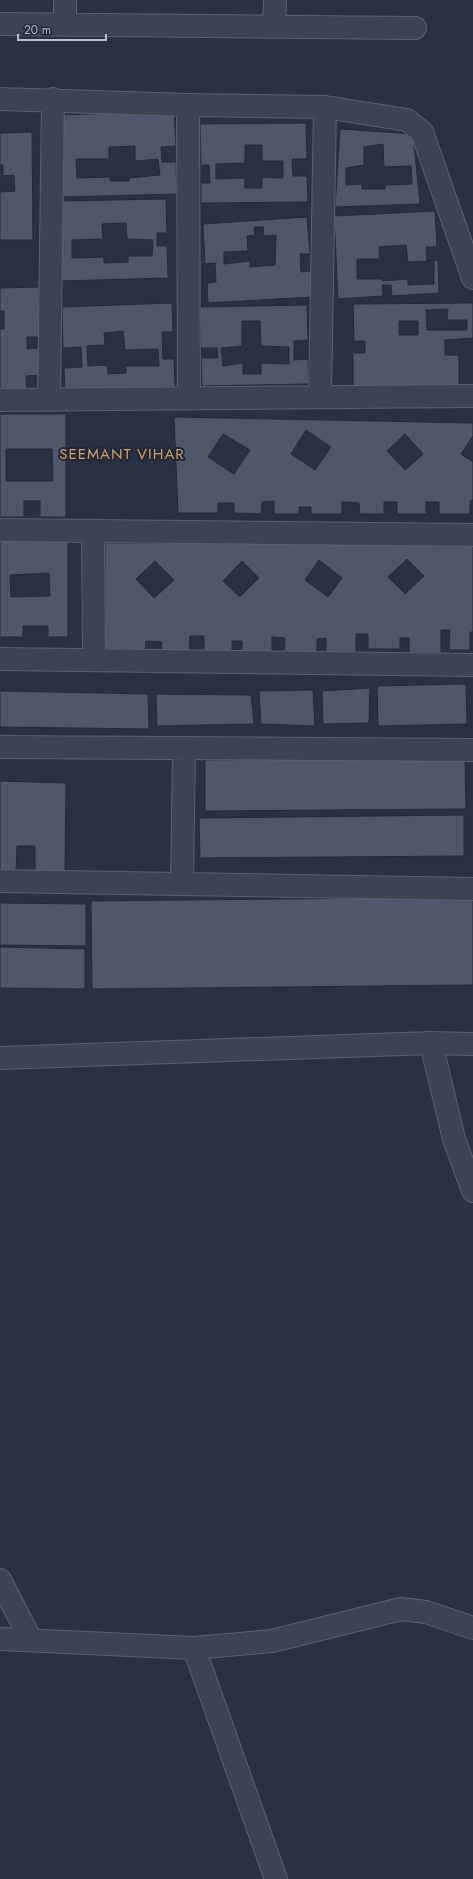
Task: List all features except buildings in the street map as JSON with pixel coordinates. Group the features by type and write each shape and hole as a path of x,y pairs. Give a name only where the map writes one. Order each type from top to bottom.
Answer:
{"street":[{"path":"65,0 65,24"},
{"path":"274,27 275,0"},
{"path":"0,24 415,28"},
{"path":"0,98 188,105 325,107 407,120 422,132 473,278"},
{"path":"49,400 53,99"},
{"path":"188,105 189,398"},
{"path":"320,397 325,107"},
{"path":"0,400 473,396"},
{"path":"0,530 473,535"},
{"path":"93,531 94,660"},
{"path":"0,659 473,665"},
{"path":"0,747 473,750"},
{"path":"182,884 184,748"},
{"path":"0,881 473,889"},
{"path":"0,1058 432,1043 473,1044"},
{"path":"432,1043 454,1139 473,1191"},
{"path":"0,1580 31,1640"},
{"path":"0,1639 194,1648 272,1641 402,1608 426,1612 473,1628"},
{"path":"194,1648 276,1879"}],"district":[{"name":"SEEMANT VIHAR","path":"122,454"}]}
